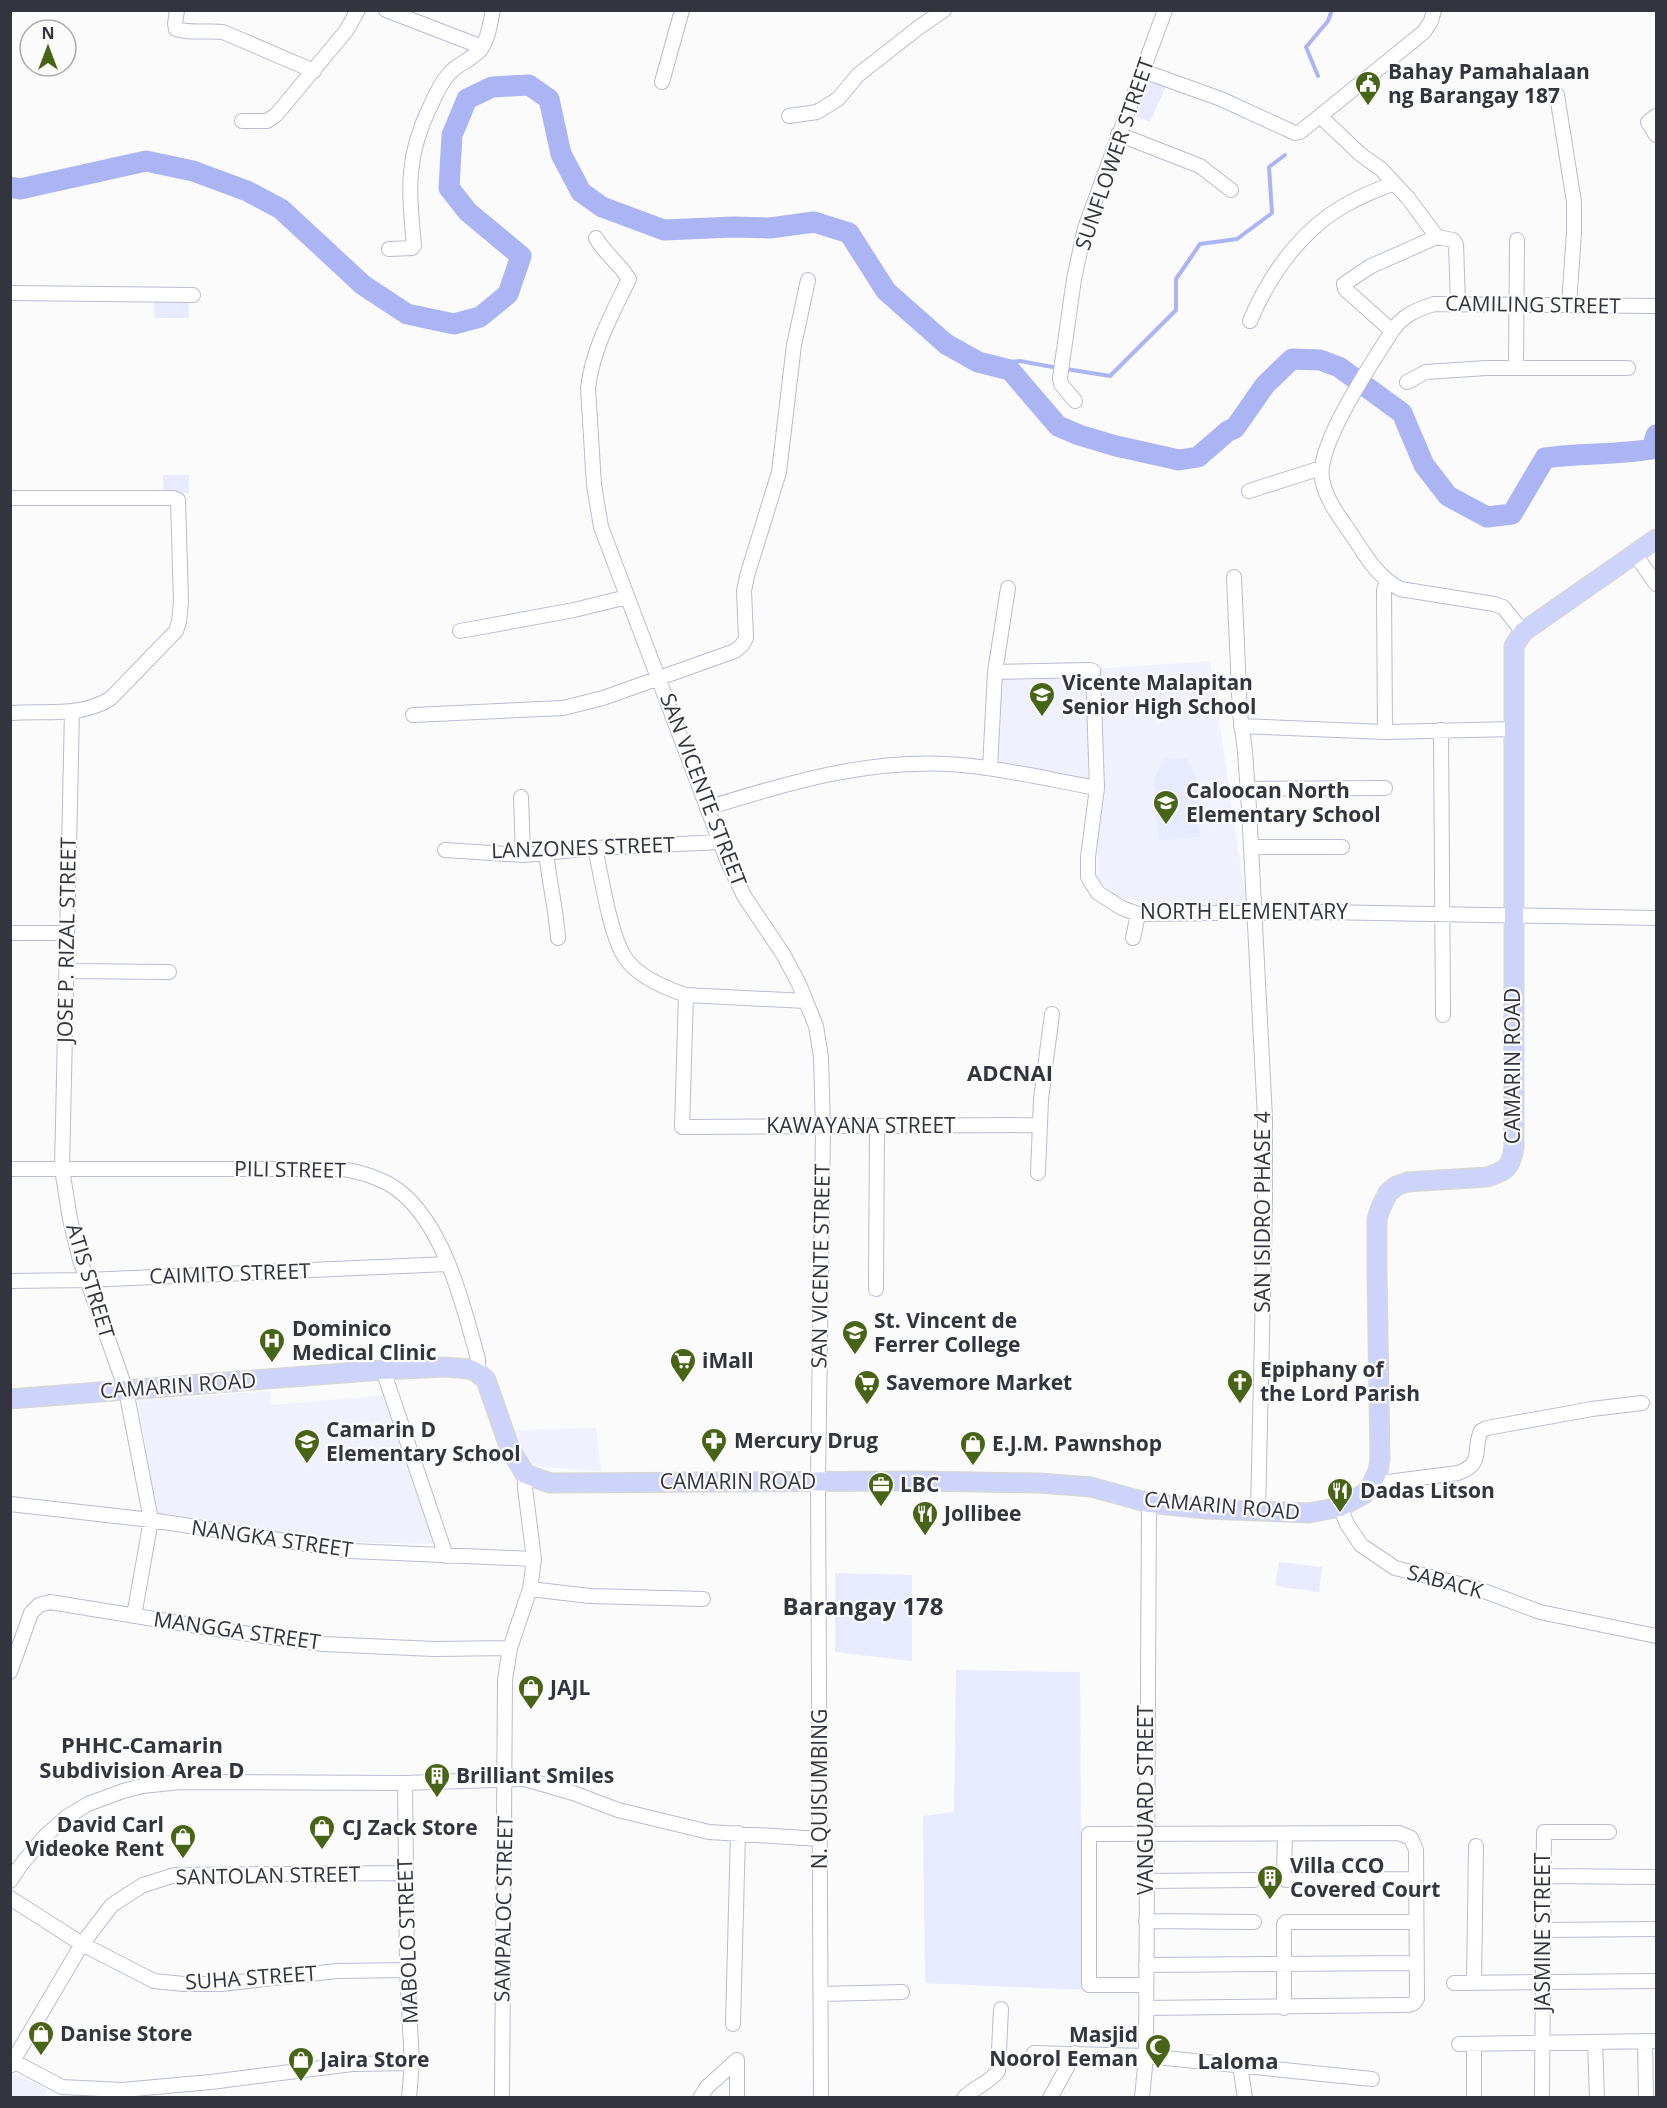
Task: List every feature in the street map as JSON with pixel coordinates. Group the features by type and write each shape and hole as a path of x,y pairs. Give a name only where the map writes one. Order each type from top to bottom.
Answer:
{"main road":[{"path":"1523,632 1656,539"},
{"name":"CAMARIN ROAD","path":"525,1474 550,1483 964,1481 1062,1484 1091,1487 1149,1503 1206,1509 1309,1513 1340,1508 1364,1494 1378,1471 1382,1447 1377,1219 1385,1197 1396,1186 1407,1182 1487,1177 1499,1173 1512,1161 1514,1147 1513,653 1517,639 1523,632"},
{"name":"CAMARIN ROAD","path":"10,1399 383,1370 459,1367 478,1373"},
{"path":"478,1373 486,1380 491,1390 510,1449 525,1474"}],"street":[{"path":"177,10 176,29 196,33 210,30 223,32 314,71"},
{"path":"386,10 482,47"},
{"path":"389,249 414,248 409,189 412,158 420,129 448,75 461,62 478,53 482,47 493,10"},
{"path":"662,82 682,10"},
{"path":"789,116 817,112 838,99 858,75 944,10"},
{"name":"SUNFLOWER STREET","path":"1075,401 1061,384 1060,378 1074,279 1085,228 1165,10"},
{"path":"1143,70 1221,99 1295,133 1300,132 1424,32 1431,21 1434,10"},
{"path":"242,121 267,121 276,116 346,31 357,11"},
{"path":"1557,95 1574,202 1569,305"},
{"path":"1320,116 1360,154 1381,169 1408,198 1437,237"},
{"path":"1656,116 1648,122 1656,135"},
{"path":"1118,134 1200,166 1231,190"},
{"path":"1250,321 1273,276 1316,225 1351,202 1394,183"},
{"path":"1392,331 1345,289 1344,284 1371,266 1437,237 1453,240 1456,244 1458,304"},
{"name":"SAN VICENTE STREET","path":"596,238 629,279 594,358 588,388 596,505 601,527 720,842 744,896 783,954 807,1001 816,1026 821,1057 823,1127 818,1481"},
{"path":"1516,367 1517,240"},
{"path":"413,715 563,708 595,701 659,679 735,651 742,645 746,638 744,591 779,472 794,345 808,280"},
{"path":"10,293 194,295"},
{"name":"CAMILING STREET","path":"1321,468 1331,437 1376,358 1399,322 1414,310 1434,304 1656,306"},
{"path":"1407,382 1426,372 1516,367 1628,368"},
{"path":"1250,491 1321,468 1322,480 1329,500 1375,570 1387,581 1400,589 1415,593 1503,607 1523,632"},
{"path":"10,498 173,498 178,500 181,602 176,632 111,698 99,706 87,710 10,713"},
{"path":"1635,554 1656,584"},
{"name":"SAN ISIDRO PHASE 4","path":"1234,577 1241,726 1248,789 1264,1118 1265,1193 1258,1511"},
{"path":"1385,732 1384,590 1387,581"},
{"path":"990,768 995,672 1008,588"},
{"path":"460,631 574,610 627,597"},
{"name":"NORTH ELEMENTARY","path":"995,672 1093,671 1097,788 1088,857 1088,876 1092,885 1103,897 1138,914 1323,912 1656,918"},
{"name":"JOSE P. RIZAL STREET","path":"62,1169 72,711"},
{"path":"1241,726 1385,732 1514,729"},
{"path":"1441,730 1443,1015"},
{"path":"707,808 780,785 836,772 934,764 990,768 1097,788"},
{"path":"1248,789 1385,788"},
{"path":"521,797 523,855"},
{"name":"LANZONES STREET","path":"445,850 523,855 595,848 720,842"},
{"path":"1251,847 1342,847"},
{"path":"595,848 616,939 625,958 641,972 667,989 686,995 807,1001"},
{"path":"546,852 558,938"},
{"path":"1133,938 1138,914"},
{"path":"10,933 68,933"},
{"path":"67,971 169,972"},
{"name":"KAWAYANA STREET","path":"686,995 682,1127 1040,1125"},
{"path":"1038,1173 1040,1125 1052,1014"},
{"path":"876,1289 877,1126"},
{"name":"PILI STREET","path":"10,1169 343,1169 363,1172 399,1191 413,1204 428,1224 448,1264 478,1359 478,1373"},
{"name":"ATIS STREET","path":"62,1169 70,1219 87,1280 126,1390 151,1520"},
{"name":"CAIMITO STREET","path":"10,1281 87,1280 448,1264"},
{"path":"383,1370 446,1556"},
{"path":"1372,1484 1458,1473 1467,1469 1475,1463 1481,1431 1487,1428 1592,1409 1642,1403"},
{"name":"SAMPALOC STREET","path":"502,2097 505,1680 510,1648 530,1589 534,1559 525,1474"},
{"name":"N. QUISUMBING","path":"818,1481 821,2097"},
{"name":"VANGUARD STREET","path":"1142,2097 1146,2056 1149,1503"},
{"name":"NANGKA STREET","path":"10,1504 151,1520 351,1551 534,1559"},
{"name":"SABACK","path":"1340,1508 1347,1524 1361,1545 1395,1568 1476,1588 1540,1612 1656,1636"},
{"path":"134,1616 151,1520"},
{"path":"530,1589 590,1596 703,1599"},
{"name":"MANGGA STREET","path":"10,1672 31,1613 39,1605 50,1602 323,1644 434,1649 510,1648"},
{"path":"10,1881 31,1851 63,1820 88,1804 133,1788 158,1783 405,1783 525,1779 573,1793 618,1810 710,1832 820,1839"},
{"name":"MABOLO STREET","path":"405,1783 407,1970 412,2064 409,2097"},
{"name":"JASMINE STREET","path":"1542,2097 1544,1832 1610,1832"},
{"path":"733,2024 738,1833"},
{"path":"1146,1986 1088,1985 1088,1835 1399,1833 1412,1838 1416,1850 1417,1998 1412,2005 1146,2008"},
{"path":"1285,1834 1285,1878 1415,1879"},
{"path":"1474,1983 1476,1846"},
{"name":"SANTOLAN STREET","path":"12,2063 82,1944 112,1905 143,1885 175,1875 405,1873"},
{"path":"1543,1876 1656,1877"},
{"path":"1146,1881 1254,1880"},
{"name":"SUHA STREET","path":"10,1898 82,1944 154,1981 221,1984 337,1971 407,1970"},
{"path":"1146,1921 1254,1922"},
{"path":"1284,2008 1285,1923 1415,1922"},
{"path":"1543,1930 1656,1929"},
{"path":"1146,1965 1416,1963"},
{"path":"1454,1983 1656,1982"},
{"path":"820,1994 902,1992"},
{"path":"964,2097 971,2090 995,2076 998,2071 1001,2009"},
{"path":"1459,2044 1651,2041 1649,2090"},
{"path":"1595,2042 1597,2097"},
{"path":"1474,2044 1474,2097"},
{"path":"1034,2053 1146,2056 1372,2079"},
{"path":"1050,2097 1075,2053"},
{"path":"700,2097 707,2087 737,2060 736,2097"},
{"path":"12,2063 62,2087 122,2090 211,2082 352,2064 412,2064"},
{"path":"1240,2065 1245,2097"}],"shaded area":[{"path":"1148,75 1167,84 1150,122 1130,114"},
{"path":"154,298 189,299 189,318 154,318"},
{"path":"163,475 189,475 189,493 163,493"},
{"name":"Caloocan North Elementary School","path":"1210,661 1247,907 1142,903 1110,894 1097,876 1098,776 1095,669"},
{"name":"Vicente Malapitan Senior High School","path":"1088,670 1088,779 997,763 996,673"},
{"path":"1186,758 1196,776 1200,837 1159,840 1154,779 1164,759"},
{"name":"Camarin D Elementary School","path":"270,1391 271,1405 386,1395 433,1544 314,1542 208,1525 157,1514 138,1401"},
{"path":"596,1428 601,1471 528,1466 515,1430"},
{"path":"1279,1562 1322,1567 1319,1592 1275,1586"},
{"path":"835,1573 912,1575 912,1661 835,1652"},
{"path":"956,1670 1080,1672 1082,1990 925,1983 923,1816 954,1812"},
{"path":"14,2074 47,2089 44,2097 11,2097 11,2081"}],"waterway":[{"path":"1318,76 1306,47 1328,21 1332,10"},
{"path":"10,187 20,189 146,161 193,171 247,191 281,209 363,285 407,314 454,324 480,317 508,294 521,256 468,212 449,188 452,135 467,99 492,87 529,85 549,99 561,154 581,192 602,207 664,230 770,228 814,222 849,233 886,291 946,344 978,362 1010,370 1058,426 1079,435 1179,460 1198,457 1228,431 1235,428 1265,385 1292,359 1320,360 1339,367 1402,413 1424,465 1448,496 1487,517 1512,514 1545,458 1652,449 1656,435"},
{"path":"1066,369 1110,376 1176,310 1176,279 1200,244 1237,239 1272,213 1269,167 1285,155"},
{"path":"988,364 1020,361 1058,368"}],"place":[{"name":"Bahay Pamahalaan ng Barangay 187","path":"1368,107"},
{"name":"Vicente Malapitan Senior High School","path":"1042,718"},
{"name":"Caloocan North Elementary School","path":"1166,826"},
{"name":"St. Vincent de Ferrer College","path":"855,1356"},
{"name":"Dominico Medical Clinic","path":"272,1364"},
{"name":"iMall","path":"683,1384"},
{"name":"Epiphany of the Lord Parish","path":"1240,1405"},
{"name":"Savemore Market","path":"867,1406"},
{"name":"Mercury Drug","path":"714,1464"},
{"name":"Camarin D Elementary School","path":"307,1465"},
{"name":"E.J.M. Pawnshop","path":"973,1467"},
{"name":"LBC","path":"881,1508"},
{"name":"Dadas Litson","path":"1340,1514"},
{"name":"Jollibee","path":"925,1537"},
{"name":"JAJL","path":"531,1711"},
{"name":"Brilliant Smiles","path":"437,1799"},
{"name":"CJ Zack Store","path":"322,1851"},
{"name":"David Carl Videoke Rent","path":"183,1860"},
{"name":"Villa CCO Covered Court","path":"1270,1901"},
{"name":"Danise Store","path":"41,2057"},
{"name":"Masjid Noorol Eeman","path":"1158,2070"},
{"name":"Jaira Store","path":"301,2083"}],"district":[{"name":"ADCNAI","path":"1010,1073"},
{"name":"Barangay 178","path":"863,1607"},
{"name":"PHHC-Camarin Subdivision Area D","path":"142,1758"},
{"name":"Laloma","path":"1238,2061"}]}
